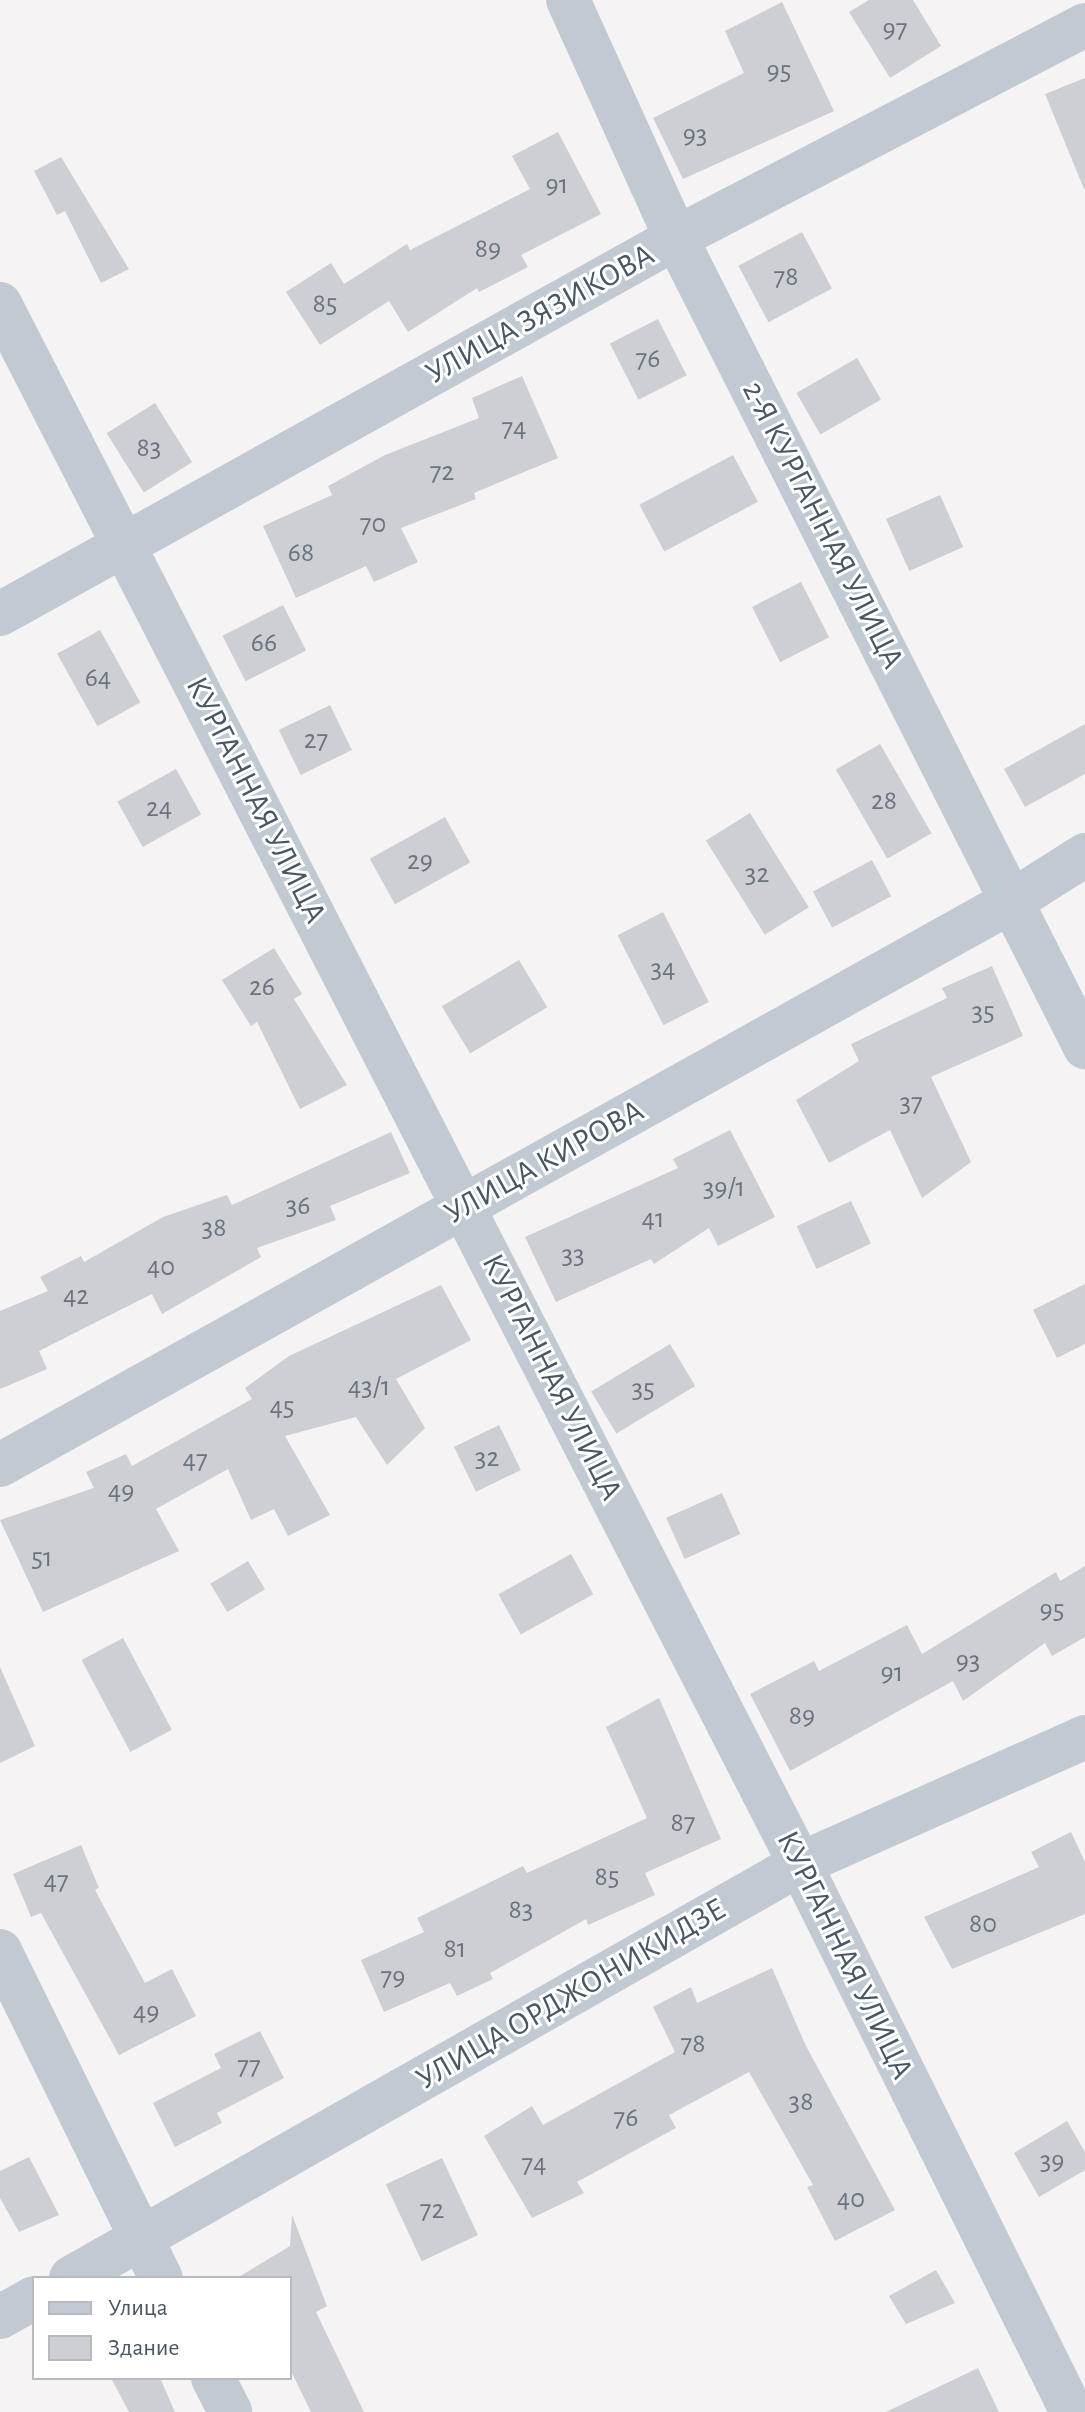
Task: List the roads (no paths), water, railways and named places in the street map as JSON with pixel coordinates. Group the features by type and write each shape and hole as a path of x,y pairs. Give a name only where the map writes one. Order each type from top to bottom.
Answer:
{"street":[{"name":"2-Я КУРГАННАЯ УЛИЦА","path":"568,0 676,238 1014,900 1085,1047"},
{"name":"УЛИЦА ЗЯЗИКОВА","path":"0,614 676,238 1085,25"},
{"name":"КУРГАННАЯ УЛИЦА","path":"0,304 465,1205 800,1864 1072,2412"},
{"name":"УЛИЦА КИРОВА","path":"0,1465 1014,900 1085,855"},
{"name":"УЛИЦА ОРДЖОНИКИДЗЕ","path":"75,2276 800,1864 1085,1737"},
{"path":"0,1951 160,2276"},
{"path":"0,2317 32,2299"},
{"path":"214,2380 230,2412"}]}
